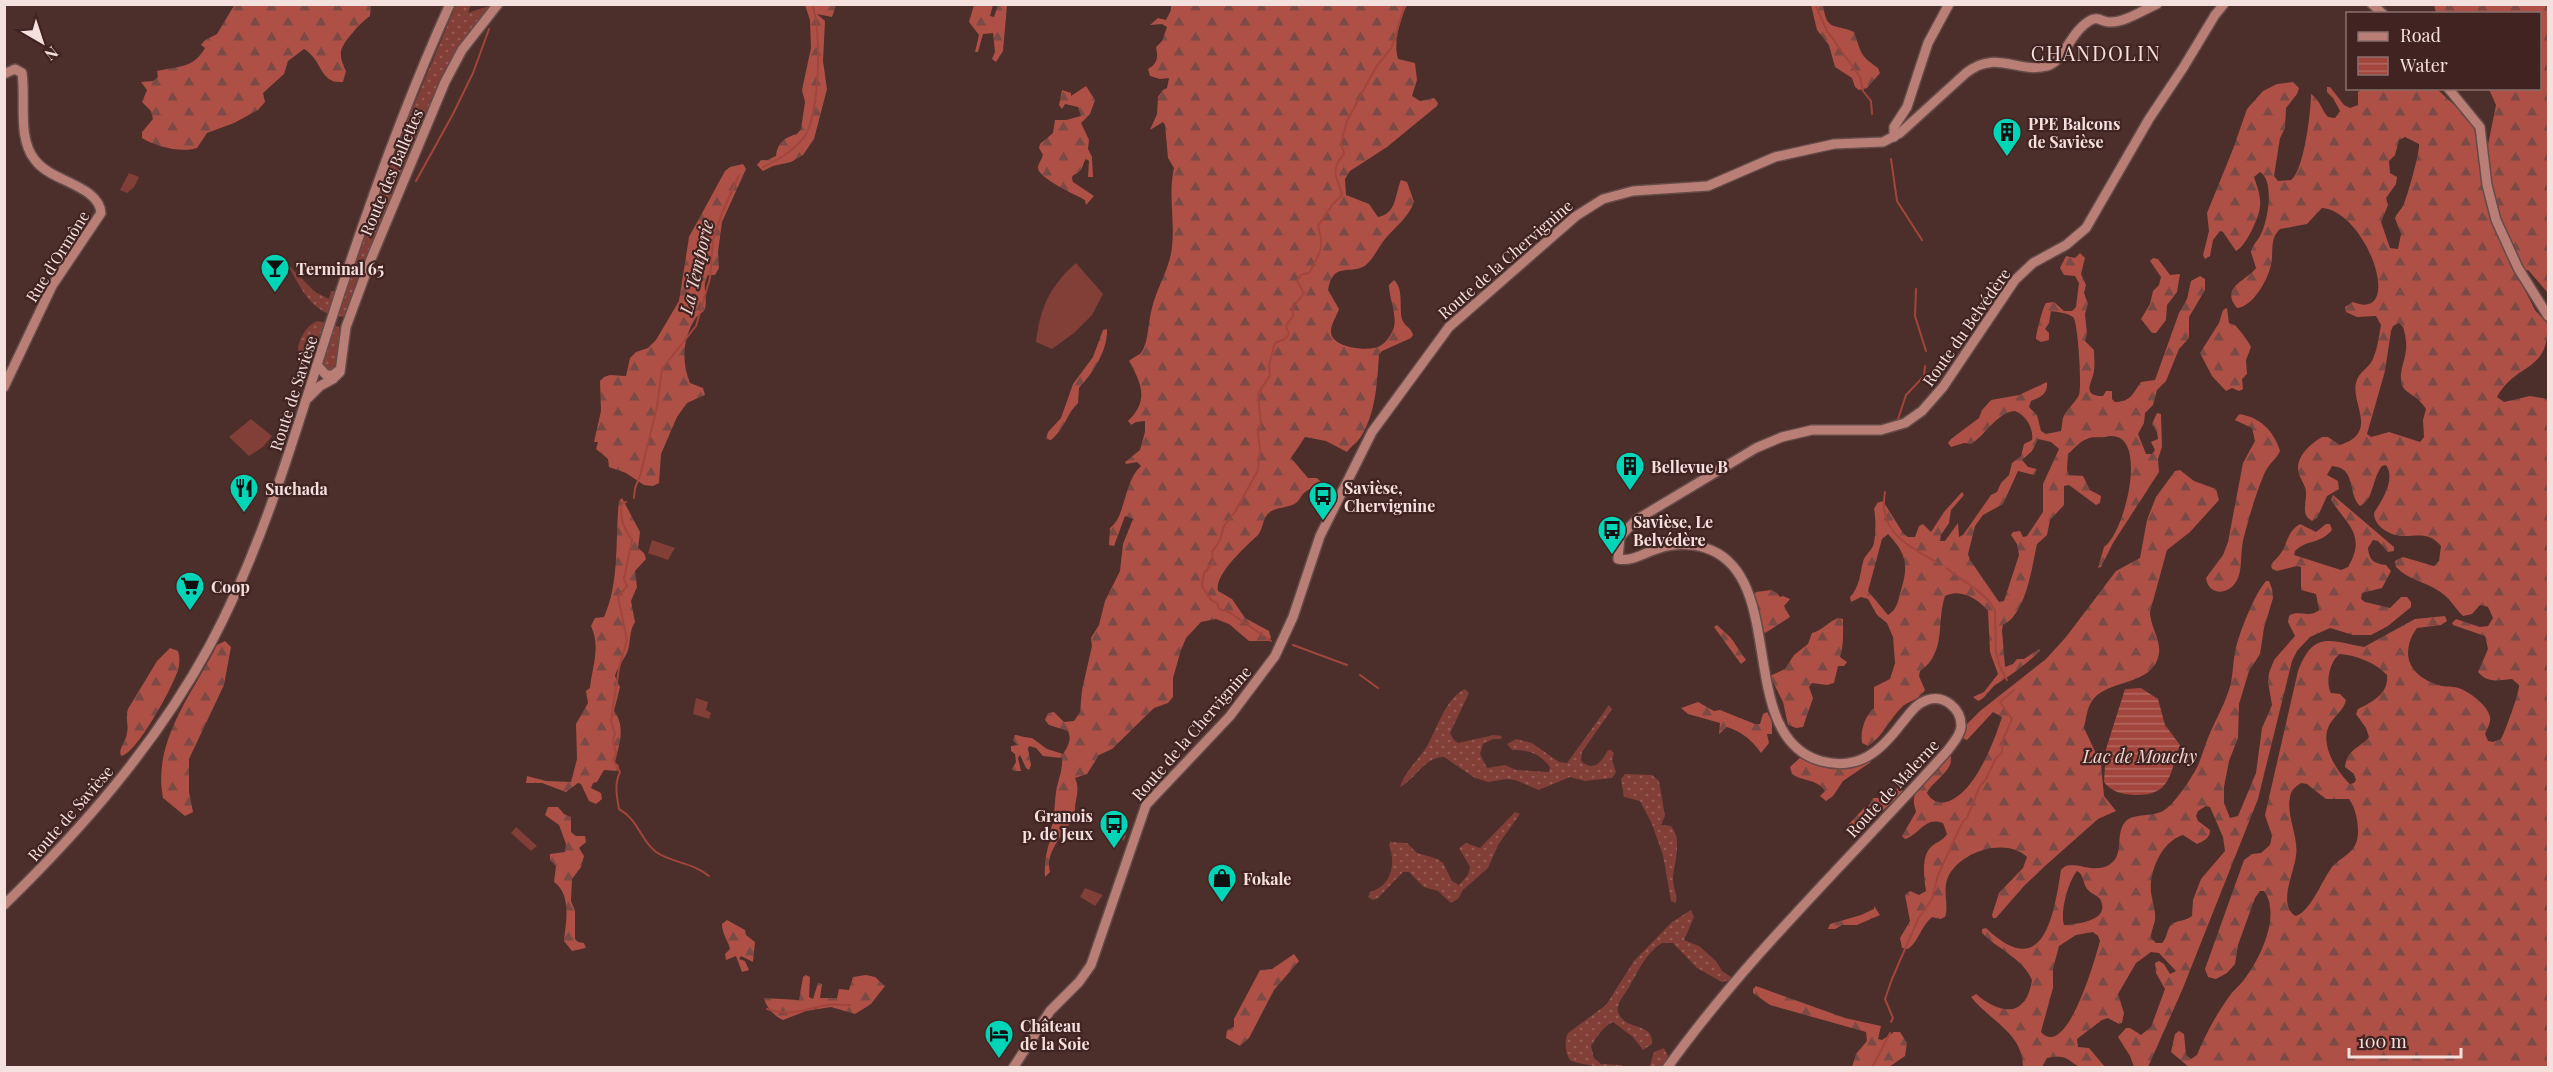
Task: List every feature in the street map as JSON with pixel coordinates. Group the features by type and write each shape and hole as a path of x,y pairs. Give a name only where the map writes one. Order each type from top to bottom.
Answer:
{"street":[{"name":"Route de Savièse","path":"4,905 109,793 157,730 199,663 226,614 256,546 396,132 450,4"},
{"name":"Route des Ballettes","path":"342,368 346,327 363,280 446,82 462,50 498,4"},
{"path":"1894,137 1894,127 1908,105 1928,43 1948,4"},
{"path":"1894,137 1975,66 1995,62 2039,67 2051,65 2058,61 2070,39 2081,27 2094,19 2113,22 2157,4"},
{"name":"Route du Belvédère","path":"1749,594 1743,580 1731,564 1715,552 1690,545 1669,546 1629,560 1618,559 1620,537 1631,524 1764,444 1789,434 1812,430 1868,432 1889,428 1905,423 1926,408 1948,380 2015,280 2033,263 2066,245 2086,228 2149,119 2224,4"},
{"name":"Rue d'Ormône","path":"4,74 15,69 22,73 26,140 33,158 50,174 94,197 100,205 101,213 52,286 4,387"},
{"path":"2450,90 2480,127 2487,185 2496,220 2518,268 2548,316"},
{"name":"Route de la Chervignine","path":"1013,1068 1050,1011 1084,975 1098,948 1146,806 1230,716 1275,656 1293,617 1320,536 1372,432 1432,347 1454,322 1570,220 1603,199 1633,191 1705,186 1775,157 1827,145 1882,142 1894,137"},
{"path":"317,365 323,374 329,376 342,368"},
{"path":"307,400 320,386 337,376 342,368"},
{"name":"Route de Malerne","path":"1667,1068 1710,1012 1948,750 1960,731 1960,719 1954,708 1946,701 1932,699 1915,707 1886,745 1866,758 1833,763 1815,759 1803,752 1789,740 1776,715 1749,594"}],"shaded area":[{"path":"456,5 471,5 468,13 491,5 460,47 347,313 343,317 337,316 393,155"},
{"path":"129,173 139,177 134,187 127,193 120,190"},
{"path":"1076,263 1103,294 1092,315 1074,333 1052,349 1036,342 1040,318 1053,289"},
{"path":"288,265 315,292 329,299 331,291 336,291 329,314 309,300"},
{"path":"317,321 325,323 314,349 307,355 298,351 303,333"},
{"path":"334,325 339,327 341,337 336,368 331,373 323,369 322,364"},
{"path":"251,419 272,436 263,447 249,456 229,437"},
{"path":"652,540 675,548 668,560 648,553"},
{"path":"1465,689 1469,693 1450,733 1458,743 1494,735 1502,736 1501,739 1493,739 1483,744 1480,754 1487,768 1505,765 1516,770 1549,772 1550,767 1538,755 1512,750 1507,744 1516,739 1532,743 1559,762 1567,763 1609,705 1612,709 1582,752 1581,761 1594,766 1608,750 1611,750 1614,753 1612,760 1616,772 1612,778 1585,781 1570,777 1539,790 1515,780 1488,782 1475,778 1444,757 1425,764 1400,787 1426,748 1452,699"},
{"path":"696,698 708,702 706,710 711,713 709,719 693,714"},
{"path":"1625,774 1652,775 1659,781 1665,816 1661,825 1671,826 1677,838 1673,879 1676,903 1671,901 1663,855 1652,824 1640,801 1624,797 1621,779"},
{"path":"1515,812 1520,814 1498,845 1488,868 1463,890 1458,899 1451,903 1438,891 1424,887 1409,872 1403,872 1378,898 1373,900 1368,897 1370,892 1383,885 1388,879 1392,866 1390,842 1407,843 1417,853 1438,859 1443,863 1452,881 1459,885 1468,875 1470,867 1459,848 1466,843 1480,848"},
{"path":"1115,815 1129,823 1124,841 1104,830"},
{"path":"516,827 537,846 531,851 511,833"},
{"path":"1085,888 1103,895 1095,906 1080,897"},
{"path":"1691,910 1694,917 1684,940 1699,946 1716,961 1722,971 1731,977 1730,980 1722,982 1697,968 1673,943 1662,943 1643,963 1620,1001 1618,1009 1624,1020 1649,1033 1652,1037 1652,1044 1643,1050 1633,1037 1613,1022 1603,1029 1591,1046 1594,1058 1601,1064 1624,1067 1597,1066 1571,1061 1566,1048 1568,1033 1606,1005 1634,961 1672,922"},
{"path":"1664,1048 1668,1056 1663,1067 1649,1068 1654,1052"}],"green space":[{"path":"235,4 371,5 370,16 353,32 341,51 341,59 346,71 343,82 329,79 315,59 304,49 288,61 284,74 263,93 265,102 258,110 234,123 207,133 197,148 184,150 169,148 142,138 142,132 153,119 151,111 142,102 147,90 141,82 153,81 158,77 157,71 184,66 195,60 205,48 201,45 205,40 217,34"},
{"path":"805,5 836,5 832,17 817,14 825,21 823,61 827,89 814,139 803,155 791,162 763,171 757,165 761,160 776,156 782,141 797,134 801,129 805,102 802,90 811,48 810,20"},
{"path":"974,5 993,5 990,16 994,17 998,5 1007,5 1003,51 996,62 992,59 995,52 993,33 983,34 978,52 975,52 979,35 969,22"},
{"path":"1171,5 1407,5 1398,31 1396,46 1398,59 1415,63 1417,80 1412,96 1420,101 1434,98 1438,103 1437,106 1387,147 1350,171 1345,179 1346,195 1369,204 1378,217 1389,212 1401,180 1407,182 1414,202 1405,217 1385,239 1369,262 1360,268 1338,272 1330,281 1328,290 1339,309 1331,333 1340,343 1354,348 1369,349 1387,341 1395,322 1389,285 1394,280 1399,288 1402,319 1413,335 1382,351 1379,355 1373,409 1358,440 1347,452 1326,441 1305,437 1291,458 1308,478 1317,478 1322,483 1305,492 1296,503 1267,514 1259,533 1225,569 1221,577 1218,591 1232,599 1245,618 1269,631 1271,638 1268,641 1249,641 1229,624 1216,619 1201,622 1186,638 1181,650 1173,678 1173,697 1168,703 1154,708 1112,749 1099,755 1087,774 1075,778 1077,787 1075,813 1053,849 1050,856 1050,872 1045,877 1046,858 1051,838 1049,835 1062,758 1043,756 1036,748 1029,746 1031,765 1029,770 1020,755 1018,758 1021,771 1014,771 1012,769 1016,762 1011,746 1017,745 1013,740 1015,735 1032,738 1047,749 1063,754 1066,749 1069,740 1068,731 1049,725 1045,720 1048,713 1054,712 1064,722 1074,721 1080,712 1082,690 1092,646 1091,638 1099,625 1105,601 1120,571 1123,544 1133,519 1125,516 1114,546 1109,545 1110,528 1119,516 1131,481 1141,466 1137,462 1126,464 1125,462 1140,450 1145,432 1145,421 1131,425 1128,421 1135,414 1141,399 1140,385 1129,361 1141,353 1144,348 1152,308 1169,262 1172,247 1174,168 1168,158 1165,125 1163,122 1150,130 1157,114 1158,97 1167,88 1169,78 1160,79 1150,76 1148,69 1155,62 1156,47 1162,41 1167,27 1162,24 1150,25 1158,18 1166,20"},
{"path":"1811,5 1823,5 1829,23 1854,32 1862,53 1878,68 1880,73 1867,88 1859,90 1855,87 1852,78 1835,67 1829,45 1817,30"},
{"path":"2434,5 2548,5 2548,293 2528,270 2517,274 2535,310 2548,324 2547,340 2537,360 2513,377 2497,397 2504,402 2530,396 2548,399 2548,1067 2190,1068 2171,1052 2175,1034 2179,1031 2184,1034 2186,1055 2191,1059 2197,1055 2219,1011 2252,969 2267,935 2270,923 2269,900 2264,891 2260,891 2255,898 2238,945 2235,964 2227,973 2216,979 2208,977 2205,969 2244,860 2252,854 2261,853 2270,845 2272,836 2265,815 2298,671 2310,649 2324,641 2364,647 2415,619 2445,616 2447,621 2441,625 2417,628 2409,643 2408,654 2411,666 2424,679 2442,686 2461,689 2483,704 2490,717 2485,734 2488,741 2501,739 2519,689 2519,685 2512,679 2490,680 2482,676 2478,672 2488,649 2485,636 2452,623 2456,619 2480,627 2488,626 2493,618 2488,607 2480,605 2472,614 2463,616 2443,594 2396,567 2395,561 2403,557 2434,566 2439,561 2441,546 2428,536 2391,534 2377,522 2374,513 2389,483 2389,471 2386,465 2382,466 2379,471 2368,499 2360,506 2345,471 2332,466 2327,475 2338,481 2339,489 2327,496 2317,518 2312,521 2306,515 2306,491 2298,468 2301,457 2313,443 2322,437 2328,437 2340,445 2352,439 2359,432 2361,424 2355,388 2360,375 2374,357 2381,325 2376,316 2357,317 2346,312 2345,307 2353,302 2368,304 2377,297 2378,283 2374,264 2366,245 2354,227 2339,214 2322,208 2307,224 2280,229 2274,237 2271,265 2267,277 2254,298 2237,308 2232,301 2233,289 2256,268 2251,252 2263,230 2269,202 2265,177 2260,172 2254,177 2260,202 2258,217 2240,249 2236,251 2220,231 2213,240 2210,256 2205,259 2203,255 2209,231 2207,213 2247,109 2263,91 2277,84 2293,82 2299,88 2286,108 2285,128 2280,138 2274,176 2278,181 2291,180 2300,165 2308,126 2311,94 2328,117 2335,118 2340,111 2327,92 2327,87 2330,87 2344,105 2350,108 2358,105 2358,92 2361,90 2438,90 2477,126 2478,152 2487,150 2496,105 2489,90 2541,90 2541,12 2436,12","holes":["2405,137 2419,144 2419,149 2403,206 2395,218 2401,234 2398,249 2390,248 2381,222 2388,205 2386,198 2396,184 2397,177 2390,173 2389,161 2395,155 2399,140","2399,323 2403,327 2406,338 2401,383 2426,409 2423,420 2424,437 2420,442 2389,432 2371,437 2367,434 2385,371 2391,331 2393,326","2340,654 2372,663 2387,675 2387,682 2382,692 2374,700 2358,709 2356,714 2366,728 2369,737 2348,756 2345,767 2354,774 2356,780 2350,784 2335,766 2328,750 2326,735 2346,700 2340,694 2331,693 2328,684 2334,661","2301,783 2307,784 2326,799 2349,799 2355,813 2358,830 2353,848 2332,867 2307,908 2296,916 2290,911 2287,897 2296,856 2296,841 2289,804 2291,792"]},
{"path":"1086,86 1095,100 1090,114 1081,123 1089,140 1088,149 1092,157 1093,177 1088,177 1089,161 1086,159 1081,170 1072,179 1094,196 1086,205 1085,200 1044,177 1038,168 1043,155 1039,148 1040,144 1053,133 1055,120 1081,116 1078,107 1065,104 1062,109 1059,105 1062,90 1071,93 1071,96"},
{"path":"743,164 746,169 722,222 718,252 719,268 715,275 708,275 706,279 705,309 695,319 686,342 684,359 687,375 690,383 703,388 705,395 687,403 677,417 661,454 659,483 653,486 644,485 626,473 609,467 608,459 596,449 598,442 594,442 601,411 600,381 610,375 626,376 630,358 636,352 648,348 656,340 679,301 689,237 725,171 730,167"},
{"path":"2080,253 2085,258 2081,274 2086,285 2084,293 2088,304 2085,314 2087,334 2085,341 2094,350 2094,369 2090,391 2092,394 2103,396 2106,391 2112,391 2112,399 2115,402 2128,399 2141,382 2155,380 2179,313 2187,299 2191,281 2200,276 2205,279 2205,290 2189,317 2189,338 2179,349 2166,381 2157,390 2153,405 2145,413 2144,423 2138,434 2146,454 2152,454 2155,450 2151,442 2158,439 2152,424 2157,413 2161,414 2162,447 2158,459 2159,472 2113,543 2101,567 2098,568 2104,547 2120,523 2130,483 2131,463 2128,447 2119,438 2092,438 2077,445 2068,454 2067,470 2069,475 2083,476 2090,490 2101,496 2100,503 2096,505 2069,485 2064,486 2064,505 2050,520 2047,535 2037,544 2023,601 2011,619 2003,625 2002,630 2005,667 2013,664 2017,659 2024,659 2039,649 2040,651 1978,701 1973,697 1984,692 1998,674 1990,652 1988,611 1969,596 1957,593 1945,596 1934,655 1920,671 1919,676 1925,690 1919,697 1905,704 1878,738 1868,746 1862,743 1862,734 1866,719 1874,708 1874,687 1890,679 1895,663 1893,637 1887,623 1877,615 1868,599 1861,597 1851,602 1850,597 1857,585 1864,560 1874,542 1874,509 1877,503 1883,501 1903,533 1908,537 1915,537 1919,526 1923,524 1931,532 1944,512 1962,492 1964,495 1951,510 1949,523 1940,541 1945,541 1958,523 1959,537 1963,535 1991,495 1997,492 2001,483 2009,475 2012,463 2021,456 2024,444 2032,440 2032,436 2026,419 2015,411 2002,416 1971,444 1964,443 1951,447 1948,443 1951,439 1979,418 1982,410 1991,400 2019,395 2047,382 2045,392 2031,401 2029,407 2037,415 2041,431 2046,434 2061,431 2063,418 2079,395 2080,389 2078,341 2073,317 2051,311 2049,323 2045,329 2049,333 2049,340 2041,342 2036,339 2046,303 2054,302 2064,311 2072,311 2076,307 2079,283 2075,276 2064,275 2060,268 2066,256 2075,258","holes":["2038,439 2051,442 2059,449 2043,484 2043,512 2027,536 2023,537 2020,531 2013,532 2011,535 2017,544 2019,555 2004,601 1999,602 1968,554 1975,526 1983,515 2003,504 2018,471 2034,475 2037,469 2028,467 2022,460 2032,451","1888,534 1899,547 1905,566 1897,604 1888,615 1868,591 1882,539"]},
{"path":"2153,258 2158,259 2170,275 2180,274 2177,292 2167,305 2166,320 2156,333 2152,333 2141,319 2161,277 2150,261"},
{"path":"2227,308 2229,323 2235,325 2251,347 2246,360 2247,374 2242,379 2243,389 2239,391 2232,388 2226,391 2212,376 2200,353 2219,323 2223,310"},
{"path":"1107,329 1105,345 1099,361 1079,388 1078,403 1056,435 1051,440 1046,439 1048,432 1061,418 1073,384 1093,357 1103,330"},
{"path":"2239,414 2253,418 2265,426 2274,437 2280,451 2264,475 2250,514 2243,541 2238,578 2228,590 2218,592 2210,588 2206,578 2223,555 2228,542 2243,463 2255,441 2252,428 2235,420"},
{"path":"2180,470 2194,481 2216,489 2219,500 2190,532 2167,550 2150,612 2159,648 2155,664 2149,672 2140,677 2099,694 2090,704 2084,728 2101,764 2104,796 2116,811 2098,819 2045,866 1996,918 1992,915 1999,893 2023,868 2027,857 2018,851 1995,848 1982,850 1960,862 1952,870 1947,880 1945,917 1940,919 1932,917 1912,946 1908,949 1902,948 1900,938 1910,921 1905,895 1910,891 1919,895 1926,891 1924,868 1926,856 1931,847 1947,834 1943,823 1937,821 1927,824 1910,837 1905,839 1902,836 1916,812 1914,800 1919,786 1950,753 1950,764 1927,793 1931,798 1935,801 1946,802 1956,797 1974,779 1994,740 2002,717 1993,712 1967,740 1960,737 1967,724 2046,659 2066,637 2116,571 2140,558 2147,520 2156,497 2175,471"},
{"path":"2333,495 2394,547 2394,551 2388,552 2378,541 2373,540 2368,548 2371,558 2378,564 2386,565 2391,571 2382,588 2362,593 2361,599 2390,608 2401,597 2407,597 2411,602 2411,607 2388,626 2371,635 2353,635 2330,628 2310,637 2297,651 2292,661 2258,799 2183,988 2148,1067 2134,1067 2118,1037 2126,1028 2141,1035 2151,1027 2165,989 2156,973 2155,963 2159,961 2164,964 2170,974 2176,971 2159,953 2151,952 2136,963 2118,994 2124,1013 2122,1023 2119,1024 2108,1018 2102,1020 2077,1039 2078,1047 2089,1048 2105,1067 2084,1068 2065,1058 2055,1057 2047,1058 2042,1067 2023,1067 2022,1055 2012,1036 1971,997 1976,994 1994,1006 2011,1009 2018,1007 2024,1001 2032,980 2023,966 1988,939 1982,933 1982,929 1986,928 2006,943 2021,949 2033,946 2043,936 2049,922 2061,870 2070,865 2094,868 2107,866 2116,857 2120,834 2128,819 2163,811 2175,800 2195,772 2229,690 2235,652 2243,625 2257,595 2266,581 2269,581 2273,598 2264,628 2260,654 2249,671 2239,704 2238,738 2229,761 2224,787 2224,803 2230,818 2238,816 2256,773 2262,728 2272,705 2268,682 2269,673 2274,660 2295,636 2288,622 2289,616 2296,613 2312,614 2319,610 2316,594 2301,590 2301,567 2277,571 2272,569 2271,565 2281,553 2288,537 2300,524 2316,532 2326,524 2330,524 2332,530 2327,535 2300,547 2294,555 2341,570 2348,567 2356,547 2355,538 2353,531 2331,500","holes":["2206,806 2210,807 2223,837 2225,851 2201,879 2193,900 2192,916 2172,924 2162,943 2156,943 2151,938 2155,920 2151,892 2155,866 2163,850 2176,838 2183,835 2197,844 2208,837 2210,830 2198,821 2196,816 2198,811","2077,871 2080,873 2087,889 2100,899 2101,912 2091,920 2064,925 2064,905","2093,932 2100,941 2079,1003 2061,1032 2051,1037 2041,1032 2053,988 2053,969 2059,946 2076,935"]},
{"path":"622,498 640,532 638,548 644,553 646,559 635,571 637,587 631,601 635,622 628,650 615,676 620,687 614,711 621,730 615,762 619,766 618,771 604,770 597,782 593,783 591,788 601,793 602,799 596,804 589,801 581,784 578,783 566,792 542,783 526,783 527,776 546,781 571,782 577,759 576,724 588,703 586,691 590,688 595,657 594,634 591,626 595,618 604,617 613,589 619,501"},
{"path":"1771,590 1780,597 1790,599 1784,606 1790,617 1765,633 1759,625 1754,595 1756,592"},
{"path":"1838,618 1843,619 1843,643 1840,657 1847,662 1844,666 1838,666 1834,683 1827,685 1812,683 1809,687 1813,698 1803,727 1796,728 1788,725 1783,702 1770,676 1785,669 1794,655 1808,644 1812,633"},
{"path":"1717,625 1731,638 1746,660 1741,664 1714,627"},
{"path":"225,641 231,647 224,685 189,759 189,792 193,812 185,816 163,798 161,777 163,757 186,699 217,645"},
{"path":"170,648 178,651 180,660 175,678 145,732 128,752 121,756 127,730 128,709 157,661"},
{"path":"1698,702 1714,711 1720,710 1755,724 1760,724 1763,714 1767,712 1772,724 1772,734 1767,734 1769,743 1761,753 1750,740 1737,731 1727,727 1719,734 1720,723 1688,714 1681,708"},
{"path":"1803,755 1814,762 1867,759 1871,762 1843,781 1833,796 1826,801 1820,796 1825,791 1818,784 1792,774 1790,767"},
{"path":"1899,787 1904,792 1881,812 1853,829 1847,826 1865,807 1868,807 1873,798 1884,798"},
{"path":"548,807 558,807 564,814 571,817 571,832 576,836 585,836 586,842 579,848 584,856 581,867 572,879 571,901 575,911 575,939 584,943 586,948 572,951 564,941 566,902 560,888 554,882 556,866 550,860 550,854 565,852 566,844 559,825 545,815"},
{"path":"1874,906 1880,915 1857,925 1842,925 1835,929 1828,929 1830,924 1861,915 1874,909"},
{"path":"727,920 745,930 746,935 755,942 753,962 741,956 739,959 745,961 749,970 742,972 736,956 726,960 725,954 730,949 722,924"},
{"path":"1294,954 1299,961 1274,990 1249,1038 1240,1046 1226,1038 1227,1030 1234,1027 1234,1019 1260,970 1272,969"},
{"path":"806,975 810,977 809,997 813,999 818,983 822,984 820,998 837,998 839,989 849,990 853,977 866,975 875,977 885,986 871,1004 855,1014 831,1007 806,1011 783,1020 774,1014 764,998 799,1000 803,977"},
{"path":"1756,986 1845,1018 1881,1026 1878,1039 1882,1040 1894,1032 1900,1032 1907,1043 1905,1056 1889,1067 1852,1067 1856,1054 1867,1041 1866,1032 1770,1005 1753,993"}],"water":[{"name":"Lac de Mouchy","path":"2141,688 2158,699 2165,725 2180,745 2171,774 2162,787 2156,792 2134,795 2117,792 2104,782 2106,749 2125,689"}],"waterway":[{"name":"La Temporie","path":"763,167 791,151 804,137 809,126 818,72 817,33 812,4"},
{"path":"1271,641 1229,612 1219,609 1217,603 1211,600 1202,586 1204,573 1213,563 1212,552 1220,540 1224,526 1235,512 1258,470 1260,449 1258,433 1261,425 1258,394 1270,375 1269,365 1275,343 1285,339 1289,334 1286,326 1293,316 1293,307 1304,293 1297,281 1302,274 1309,273 1319,255 1321,240 1318,226 1342,195 1335,169 1344,154 1341,143 1347,121 1376,67 1392,47 1405,4"},
{"path":"1815,4 1827,31 1860,77 1863,91 1871,101 1872,114"},
{"path":"416,181 473,73 489,29"},
{"path":"1891,159 1897,201 1922,240"},
{"name":"La Temporie","path":"634,498 657,407 662,369 696,326 710,278 713,241 722,213 739,175"},
{"path":"1916,289 1915,316 1926,351"},
{"path":"1898,419 1906,395 1924,376 1925,366"},
{"path":"1885,492 1884,506 1890,527 1914,549 1936,562"},
{"name":"La Temporie","path":"626,502 622,503 622,519 632,540 624,579 627,586 618,597 627,640 619,668 611,721 615,734 613,740 616,754 613,760 620,772 617,786 619,809 631,819 646,842 656,852 696,868 709,876"},
{"path":"1946,568 1978,591 1990,602 1995,611 1996,652 2007,680"},
{"path":"1293,645 1347,665"},
{"path":"1360,675 1378,688"},
{"path":"1891,1022 1893,1018 1885,999 1892,979 1918,919 1932,899 1938,875 1963,821 1967,818 1980,786 1996,758 2002,753 2002,742 2012,719 2000,702 2014,690"},
{"name":"La Temporie","path":"767,1009 790,1012 827,1005 850,1005"},
{"path":"1872,1068 1890,1033"}],"place":[{"name":"PPE Balcons de Savièse","path":"2007,158"},
{"name":"Terminal 65","path":"275,294"},
{"name":"Bellevue B","path":"1630,492"},
{"name":"Suchada","path":"244,514"},
{"name":"Savièse, Chervignine","path":"1323,522"},
{"name":"Savièse, Le Belvédère","path":"1612,556"},
{"name":"Coop","path":"190,612"},
{"name":"Granois p. de Jeux","path":"1114,850"},
{"name":"Fokale","path":"1222,904"},
{"name":"Château de la Soie","path":"999,1060"}],"district":[{"name":"CHANDOLIN","path":"2096,52"}]}
